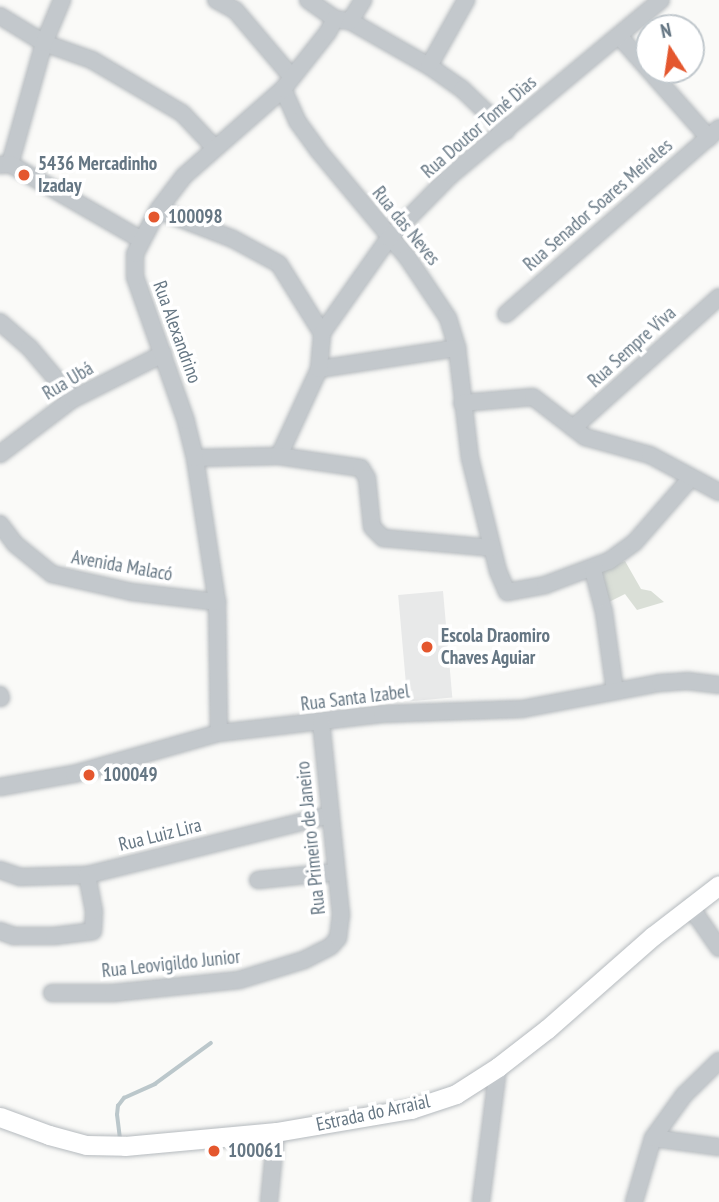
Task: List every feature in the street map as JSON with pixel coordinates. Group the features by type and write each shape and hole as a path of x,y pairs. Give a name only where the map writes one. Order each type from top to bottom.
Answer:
{"main road":[{"name":"Estrada do Arraial","path":"0,1117 86,1145 125,1146 276,1132 411,1108 456,1094 498,1067 547,1029 690,906 719,885"}],"street":[{"path":"62,0 44,43 5,165 141,239"},
{"name":"Rua das Neves","path":"216,0 239,5 287,83 297,121 433,293 448,318 457,348 461,403 470,458 503,586 507,592 514,593 593,570"},
{"path":"308,0 429,66 462,89 506,131"},
{"name":"Rua Alexandrino","path":"219,733 217,601 195,458 163,354 135,277 135,254 158,209 184,176 287,83 328,33 363,0"},
{"path":"429,66 466,0"},
{"name":"Rua Doutor Tomé Dias","path":"322,333 389,238 451,175 661,0"},
{"path":"0,16 44,43 92,60 181,113 214,147"},
{"path":"619,36 714,133"},
{"name":"Rua Senador Soares Meireles","path":"506,314 714,133"},
{"path":"158,209 233,239 279,264 322,333 319,369 279,456"},
{"name":"Rua Sempre Viva","path":"573,428 719,297"},
{"path":"0,322 29,347 73,399"},
{"path":"319,369 457,348"},
{"name":"Rua Ubá","path":"2,447 73,399 163,354"},
{"path":"461,403 533,397 589,439 650,455 719,492"},
{"path":"195,458 279,456 361,468 367,478 372,527 383,538 492,548"},
{"path":"615,691 604,612 593,570 634,543 691,478"},
{"name":"Avenida Malacó","path":"0,523 15,544 52,574 132,592 217,601"},
{"name":"Rua Santa Izabel","path":"0,788 61,777 219,733 414,712 522,709 674,682 719,685"},
{"name":"Rua Primeiro de Janeiro","path":"321,723 340,927 338,938 331,946"},
{"name":"Rua Luiz Lira","path":"0,870 20,877 87,875 329,816"},
{"path":"258,880 336,872"},
{"path":"0,931 15,936 93,932 94,921 87,875"},
{"path":"690,906 719,948"},
{"name":"Rua Leovigildo Junior","path":"52,993 113,993 239,980 304,960 331,946"},
{"path":"634,1202 653,1138 684,1095 719,1061"},
{"path":"481,1202 498,1067"},
{"path":"269,1202 276,1132"},
{"path":"653,1138 719,1147"}],"shaded area":[{"path":"625,561 641,589 651,591 664,602 637,610 625,594 609,602 596,573"},
{"name":"Escola Draomiro Chaves Aguiar","path":"443,591 452,698 407,702 398,595"}],"waterway":[{"path":"120,1139 117,1115 118,1106 124,1098 155,1084 211,1043"}],"place":[{"name":"5436 Mercadinho Izaday","path":"24,175"},
{"name":"100098","path":"154,217"},
{"name":"Escola Draomiro Chaves Aguiar","path":"427,647"},
{"name":"100049","path":"89,775"},
{"name":"100061","path":"214,1151"}]}
